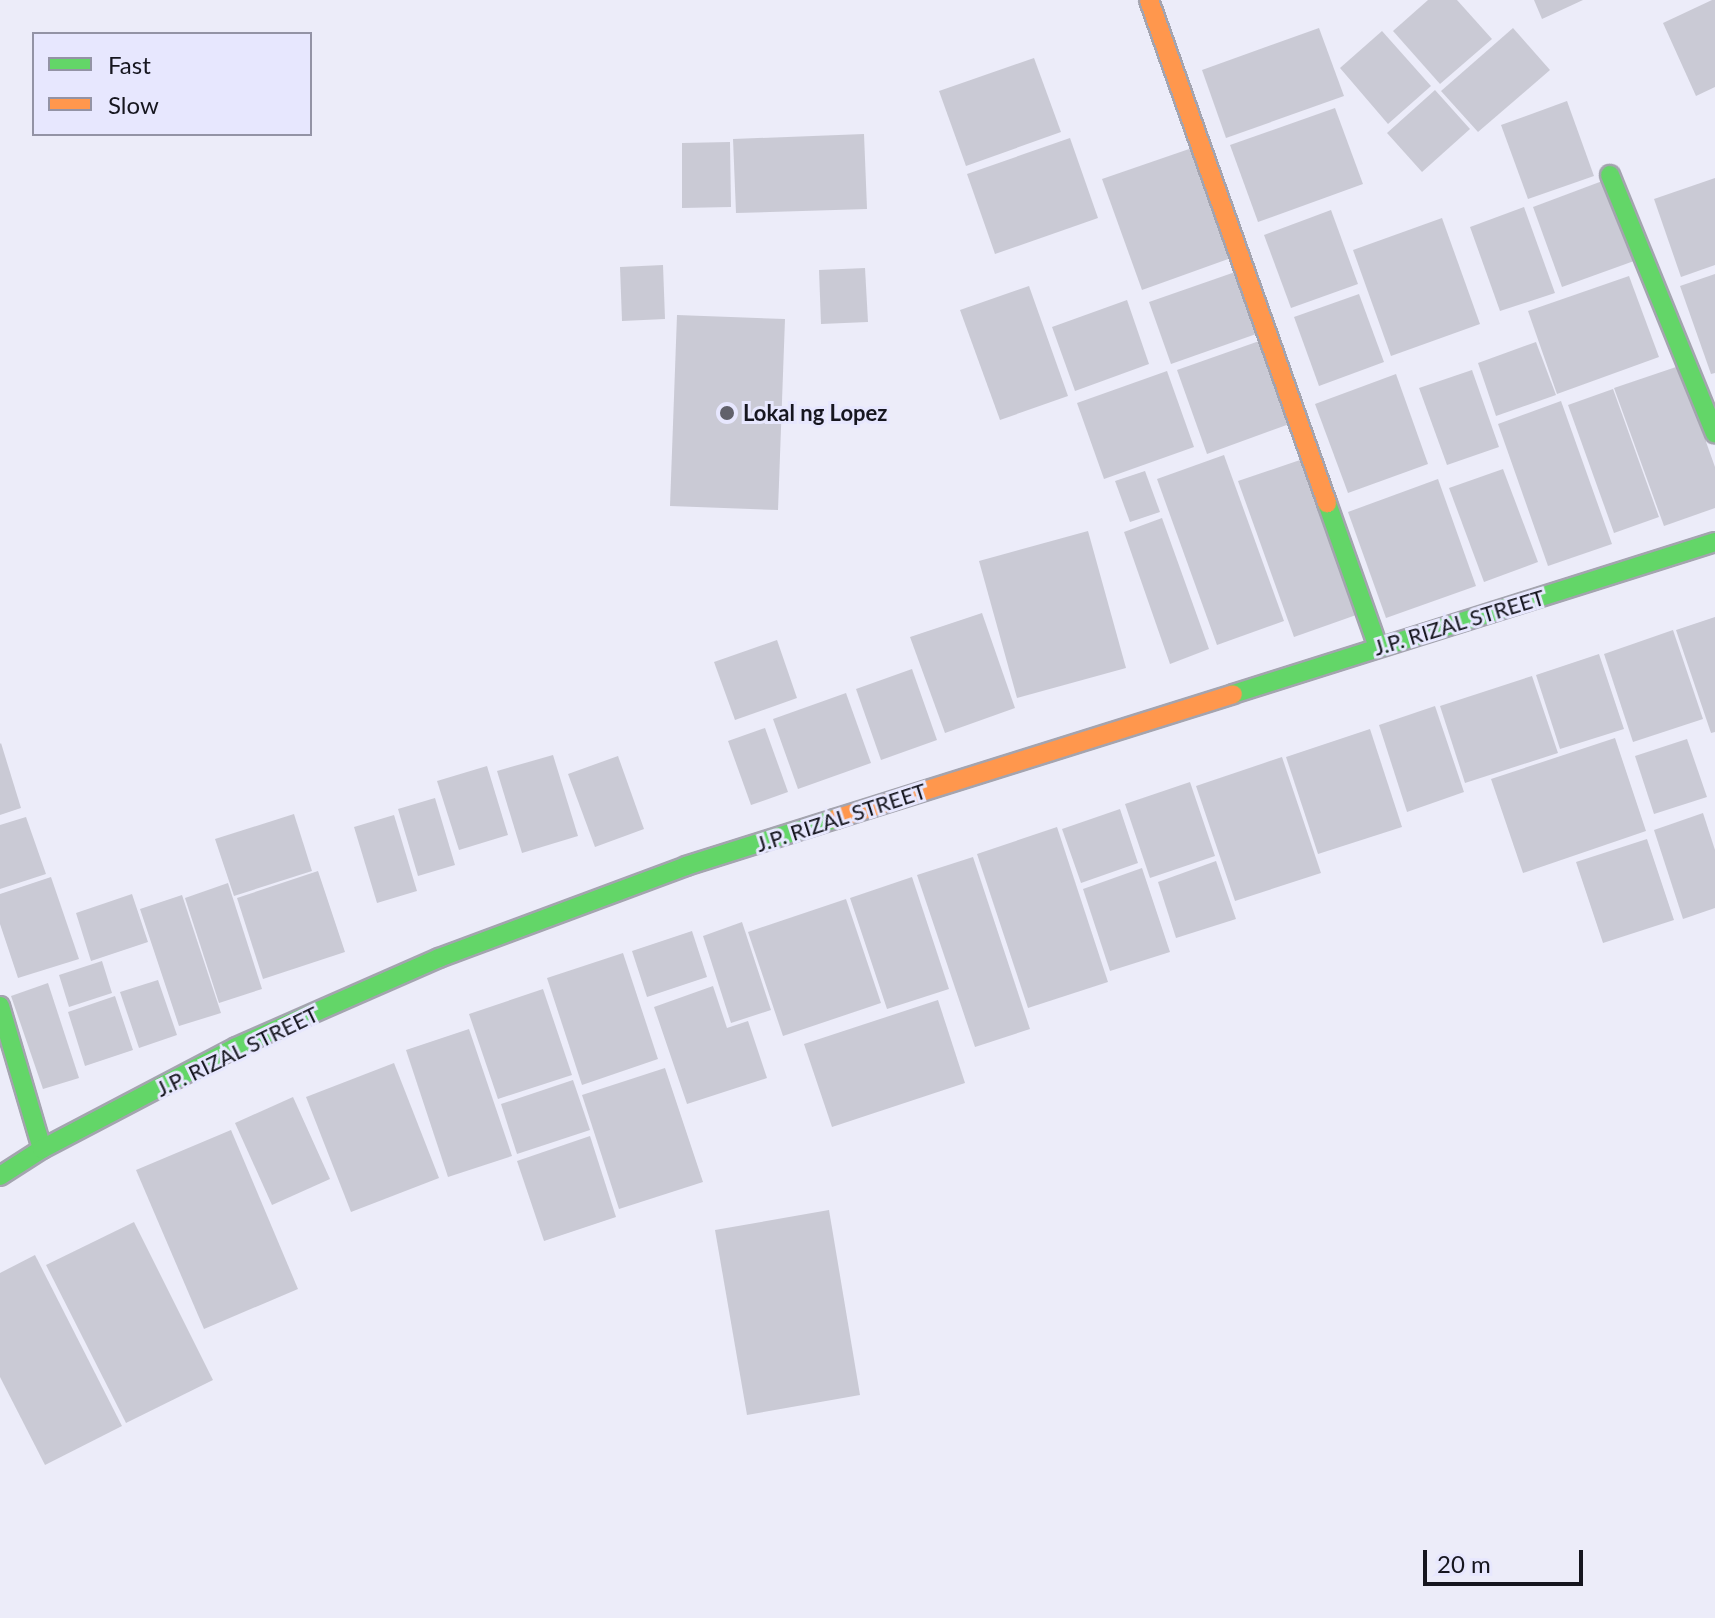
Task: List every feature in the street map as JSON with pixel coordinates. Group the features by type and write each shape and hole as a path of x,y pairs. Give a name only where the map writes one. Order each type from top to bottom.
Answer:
{"main road":[{"path":"1149,0 1378,647"},
{"path":"1610,175 1715,433"},
{"name":"J.P. RIZAL STREET","path":"0,1176 42,1149 236,1047 439,958 686,866 1715,542"},
{"path":"0,1006 42,1149"}],"building":[{"path":"1428,0 1457,0 1492,39 1440,84 1393,31"},
{"path":"1534,0 1583,0 1542,19"},
{"path":"1715,0 1715,87 1696,96 1663,23"},
{"path":"1319,28 1344,96 1226,138 1202,70"},
{"path":"1513,28 1550,70 1478,132 1441,91"},
{"path":"1382,31 1431,86 1388,124 1340,68"},
{"path":"1034,58 1061,132 966,166 939,91"},
{"path":"1435,90 1470,129 1422,172 1387,133"},
{"path":"1567,101 1594,176 1528,199 1501,125"},
{"path":"1335,108 1363,184 1258,222 1230,145"},
{"path":"864,134 867,209 736,213 733,139"},
{"path":"1070,138 1098,218 995,254 967,174"},
{"path":"730,142 731,207 682,208 682,143"},
{"path":"1192,148 1231,258 1142,290 1102,179"},
{"path":"1715,178 1715,265 1681,277 1654,199"},
{"path":"1605,180 1634,261 1562,287 1533,207"},
{"path":"1524,207 1555,293 1500,311 1470,227"},
{"path":"1331,210 1358,284 1291,308 1264,235"},
{"path":"1442,218 1480,324 1391,356 1353,250"},
{"path":"663,265 665,319 622,321 620,267"},
{"path":"865,268 868,322 821,324 819,270"},
{"path":"1238,271 1259,333 1171,364 1149,302"},
{"path":"1715,274 1715,373 1711,374 1680,286"},
{"path":"1629,276 1659,357 1557,394 1528,311"},
{"path":"1029,286 1068,396 1000,420 960,310"},
{"path":"1359,294 1384,362 1319,386 1294,317"},
{"path":"1127,300 1149,364 1075,391 1052,327"},
{"name":"Lokal ng Lopez","path":"677,315 785,319 778,510 670,506"},
{"path":"1265,339 1295,422 1207,454 1177,370"},
{"path":"1536,342 1556,395 1496,416 1478,363"},
{"path":"1679,366 1715,467 1715,508 1664,526 1614,388"},
{"path":"1472,370 1499,447 1447,465 1419,388"},
{"path":"1167,371 1194,447 1104,479 1077,403"},
{"path":"1396,374 1428,464 1348,493 1315,404"},
{"path":"1613,389 1659,517 1614,533 1568,405"},
{"path":"1561,401 1612,544 1548,566 1498,424"},
{"path":"1224,455 1284,621 1217,645 1157,479"},
{"path":"1303,459 1359,614 1294,637 1238,481"},
{"path":"1503,469 1538,562 1484,582 1449,488"},
{"path":"1145,471 1160,512 1130,522 1115,481"},
{"path":"1438,479 1476,586 1386,618 1348,512"},
{"path":"1162,518 1209,649 1170,664 1124,532"},
{"path":"1088,531 1126,668 1017,698 979,561"},
{"path":"982,613 1015,708 945,733 910,637"},
{"path":"1715,617 1715,732 1711,733 1676,630"},
{"path":"1673,630 1703,719 1633,742 1604,654"},
{"path":"777,640 797,698 735,720 714,662"},
{"path":"1599,654 1624,729 1560,749 1536,675"},
{"path":"912,669 937,740 881,760 856,689"},
{"path":"1532,676 1558,753 1465,783 1440,706"},
{"path":"846,693 871,763 798,789 773,719"},
{"path":"1435,706 1464,792 1407,812 1379,725"},
{"path":"765,728 788,792 751,805 728,741"},
{"path":"1370,729 1402,827 1318,854 1286,757"},
{"path":"1615,738 1646,831 1523,873 1491,779"},
{"path":"1687,739 1707,797 1654,814 1635,756"},
{"path":"0,744 21,808 0,815"},
{"path":"553,755 578,836 522,853 497,771"},
{"path":"618,756 644,829 595,847 568,774"},
{"path":"1282,757 1321,873 1235,901 1196,786"},
{"path":"487,766 508,835 459,850 437,781"},
{"path":"1190,782 1215,856 1150,878 1125,804"},
{"path":"435,798 455,865 418,876 398,809"},
{"path":"1120,809 1138,863 1081,883 1062,829"},
{"path":"1703,813 1715,850 1715,908 1683,919 1654,830"},
{"path":"294,814 312,871 234,896 215,839"},
{"path":"394,815 417,891 377,903 354,827"},
{"path":"26,817 46,874 0,889 0,825"},
{"path":"1057,827 1108,982 1028,1008 977,854"},
{"path":"1647,839 1674,920 1603,943 1576,862"},
{"path":"973,857 1030,1029 975,1047 917,875"},
{"path":"1216,861 1236,919 1176,938 1158,882"},
{"path":"1142,868 1170,952 1110,971 1083,889"},
{"path":"318,871 345,952 263,979 237,898"},
{"path":"51,877 79,959 18,978 0,924 0,894"},
{"path":"912,877 949,989 887,1009 850,898"},
{"path":"228,883 262,989 219,1003 185,898"},
{"path":"132,894 148,942 91,961 76,913"},
{"path":"182,895 221,1013 179,1026 140,909"},
{"path":"846,899 881,1003 783,1036 748,932"},
{"path":"742,922 771,1010 731,1023 703,936"},
{"path":"692,931 707,977 647,997 632,951"},
{"path":"623,953 658,1059 582,1085 547,978"},
{"path":"102,961 112,993 69,1007 59,975"},
{"path":"158,980 177,1035 139,1048 120,992"},
{"path":"48,983 79,1078 43,1089 11,996"},
{"path":"713,986 727,1028 748,1021 767,1078 687,1104 654,1007"},
{"path":"543,989 572,1075 498,1099 469,1014"},
{"path":"115,996 133,1050 85,1066 68,1012"},
{"path":"938,1000 965,1083 832,1127 804,1044"},
{"path":"469,1029 512,1156 448,1177 406,1050"},
{"path":"394,1063 439,1178 351,1212 306,1097"},
{"path":"665,1068 703,1182 619,1209 582,1095"},
{"path":"573,1080 590,1130 517,1154 501,1104"},
{"path":"293,1097 330,1179 272,1205 235,1123"},
{"path":"231,1130 298,1289 204,1329 136,1170"},
{"path":"590,1136 616,1217 544,1241 517,1161"},
{"path":"829,1210 860,1395 747,1415 715,1230"},
{"path":"134,1222 213,1380 126,1423 46,1265"},
{"path":"35,1255 122,1426 45,1465 0,1377 0,1273"}],"traffic: fast":[{"path":"1610,175 1715,433"},
{"path":"1327,503 1378,647"},
{"path":"1233,694 1715,542"},
{"path":"0,1176 42,1149 236,1047 439,958 686,866 835,819"},
{"path":"0,1006 42,1149"}],"traffic: slow":[{"path":"1149,0 1327,503"},
{"path":"835,819 1233,694"}],"place":[{"name":"Lokal ng Lopez","path":"727,413"}]}
